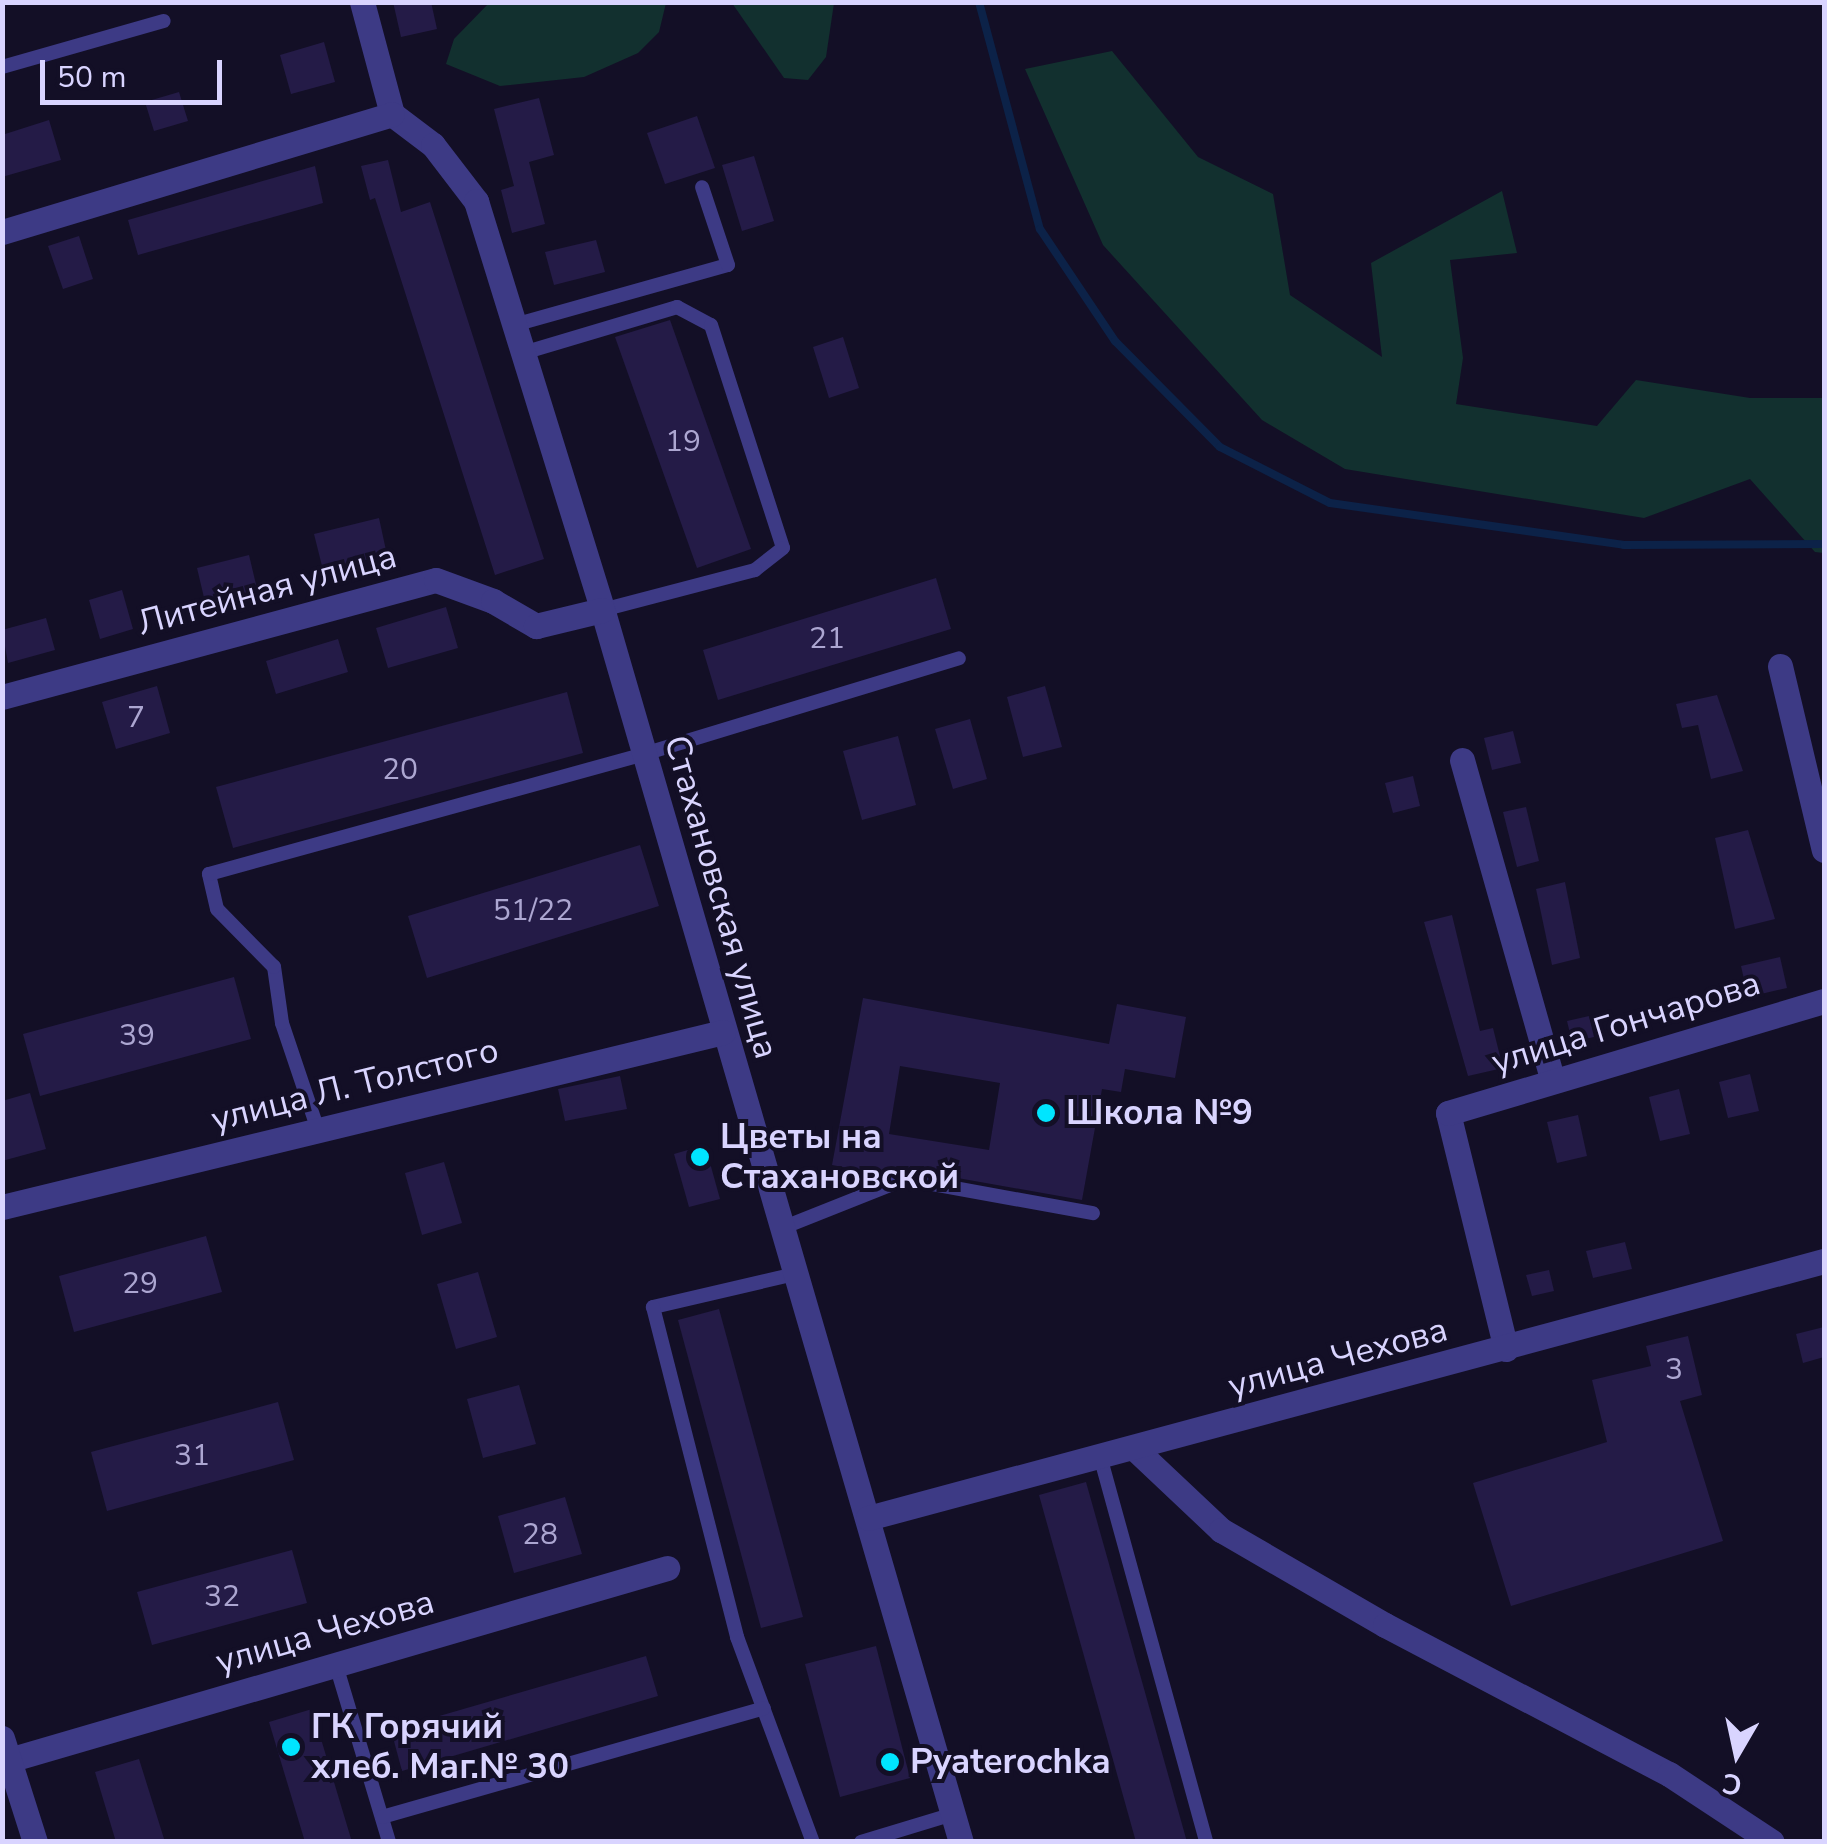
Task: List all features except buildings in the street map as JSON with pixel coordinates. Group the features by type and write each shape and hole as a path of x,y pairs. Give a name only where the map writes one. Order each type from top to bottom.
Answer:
{"street":[{"path":"2,232 392,114 362,2"},
{"name":"Стахановская улица","path":"392,114 433,145 476,201 602,610 961,1842"},
{"name":"Литейная улица","path":"2,697 436,580 493,601 536,626 602,610"},
{"path":"1780,666 1824,850"},
{"path":"1462,760 1552,1079"},
{"name":"улица Гончарова","path":"1506,1350 1448,1114 1552,1079 1824,1000"},
{"name":"улица Л. Толстого","path":"2,1207 723,1032"},
{"name":"улица Чехова","path":"868,1518 1506,1350 1824,1261"},
{"path":"1134,1448 1222,1530 1385,1625 1669,1774 1772,1842"},
{"name":"улица Чехова","path":"5,1753 336,1665 667,1568"},
{"path":"5,1753 34,1842"}],"lane":[{"path":"2,68 164,22"},
{"path":"514,326 728,265 702,187"},
{"path":"522,353 678,307 711,325 783,548 755,570 602,610"},
{"path":"318,1130 282,1024 274,967 217,910 210,874 644,754 959,658"},
{"path":"782,1228 905,1179 1093,1213"},
{"path":"796,1274 653,1307 737,1636 814,1842"},
{"path":"1100,1456 1206,1842"},
{"path":"336,1665 389,1842"},
{"path":"382,1817 764,1708"},
{"path":"862,1842 953,1814"}],"green space":[{"path":"489,2 666,3 659,32 638,53 584,77 500,86 446,64 454,39"},
{"path":"732,3 834,3 826,57 808,80 784,78"},
{"path":"1112,51 1198,157 1273,194 1290,295 1382,357 1371,263 1502,191 1517,253 1450,260 1463,358 1456,404 1597,426 1636,380 1750,398 1824,398 1824,553 1815,552 1750,479 1644,518 1345,469 1262,420 1103,245 1025,69"}],"waterway":[{"path":"979,2 1040,229 1115,341 1220,447 1330,503 1624,545 1824,544"}],"place":[{"name":"Школа №9","path":"1046,1113"},
{"name":"Цветы на Стахановской","path":"700,1157"},
{"name":"ГК Горячий хлеб. Маг.№ 30","path":"291,1747"},
{"name":"Pyaterochka","path":"890,1762"}]}
